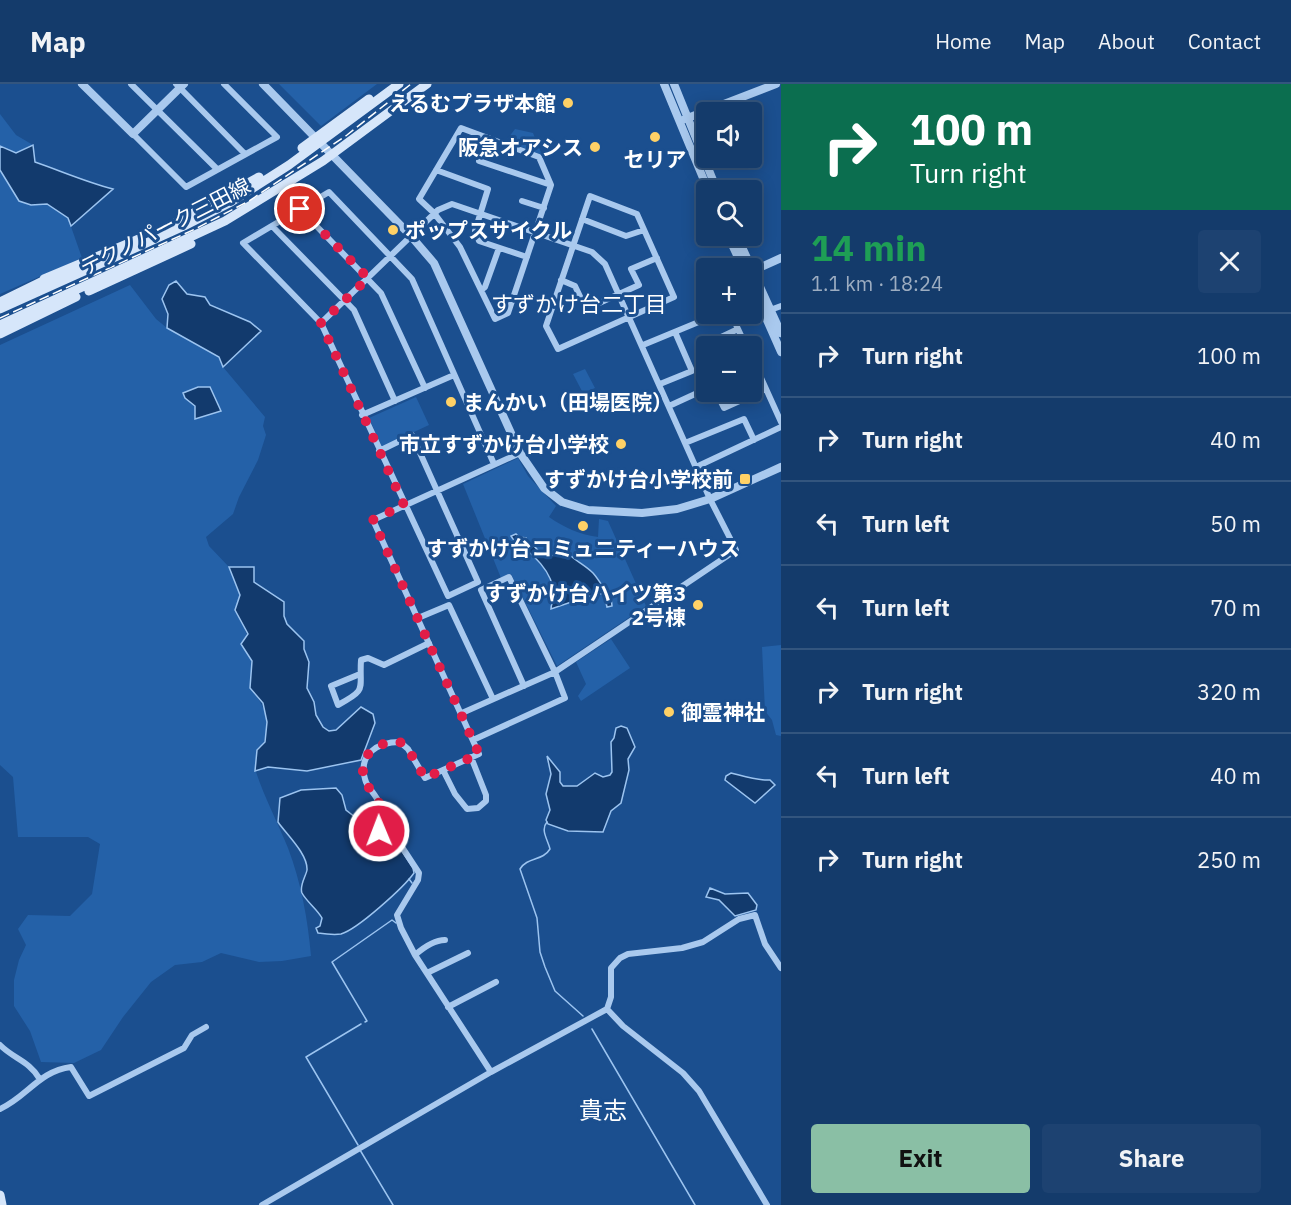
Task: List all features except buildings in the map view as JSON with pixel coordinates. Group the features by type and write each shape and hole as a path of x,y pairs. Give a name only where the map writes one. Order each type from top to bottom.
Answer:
{"main road":[{"name":"テクノパーク三田線","path":"0,309 184,226 231,202 289,165 399,84"},
{"path":"0,334 214,232 327,163 434,84"},
{"name":"テクノパーク三田線","path":"0,325 225,220 323,160 426,85"},
{"path":"348,123 387,86"},
{"path":"0,302 44,279 166,228 226,196 274,168 387,86"},
{"path":"84,293 151,256"},
{"path":"44,279 81,271"},
{"path":"0,1195 2,1205"}],"street":[{"path":"82,84 186,187 277,137 224,84"},
{"path":"131,84 217,169"},
{"path":"263,84 434,263 520,453 544,488 562,502 588,510 642,513 676,509 711,499 781,467"},
{"path":"664,84 677,122 703,180"},
{"path":"674,84 713,180"},
{"path":"677,122 776,84"},
{"path":"133,134 180,85 245,154"},
{"path":"461,128 487,138 539,157 551,186 508,313 495,319 460,246 420,199 461,128"},
{"path":"487,138 479,161 551,186"},
{"path":"436,170 488,189 475,231 479,240 527,258"},
{"path":"379,451 412,435 478,582 448,596 404,505 362,415 321,323 243,243 328,192 412,279 494,464"},
{"path":"590,196 637,214 674,297 558,349 546,326 582,219 590,196"},
{"path":"522,201 544,208"},
{"path":"321,323 434,213 452,204 592,252 605,264 620,294 685,443 736,550 555,672 462,713"},
{"path":"300,209 381,293 425,388"},
{"path":"582,219 626,236 645,230"},
{"path":"272,226 354,310 395,401"},
{"path":"481,290 485,287 499,248"},
{"path":"561,280 575,286 586,309 639,285 631,269 657,258"},
{"path":"762,266 781,258"},
{"path":"762,292 781,333"},
{"path":"770,310 781,306"},
{"path":"762,309 781,352"},
{"path":"643,345 696,323"},
{"path":"736,324 741,336"},
{"path":"723,336 738,329"},
{"path":"660,384 692,370 675,332"},
{"path":"362,415 454,375"},
{"path":"762,382 781,422"},
{"path":"762,391 766,389"},
{"path":"669,406 696,394"},
{"path":"721,402 724,408 737,402"},
{"path":"685,443 744,419 754,440"},
{"path":"696,466 781,427"},
{"path":"491,1072 400,928 397,915 418,880 419,873 398,841 379,831 380,804 364,779 364,764 369,752 378,745 400,742 408,749 425,778 479,754 373,520 520,453"},
{"path":"473,740 565,698 555,672 509,577 481,590 524,686"},
{"path":"418,618 449,604 493,699"},
{"path":"360,674 331,686 338,705 359,693 363,684 360,674 361,660 368,658 384,665 429,643"},
{"path":"443,770 455,794 467,809 478,808 486,801 486,795 471,757"},
{"path":"262,1205 491,1072 607,1009 611,997 611,968 620,958 628,954 682,948 703,942 739,919 755,915 765,944 781,968"},
{"path":"415,955 445,940"},
{"path":"427,974 468,953"},
{"path":"448,1007 496,982"},
{"path":"607,1009 623,1026 683,1073 699,1091 767,1205"},
{"path":"0,1109 20,1098 39,1078 71,1066 89,1096 184,1048 192,1035 206,1028"},
{"path":"0,1046 33,1067 39,1078"}],"shaded area":[{"path":"279,84 377,84 321,126"},
{"path":"0,114 16,135 33,145 16,153 0,146"},
{"path":"515,129 533,133 542,155 506,141"},
{"path":"33,145 35,162 113,189 71,226 68,218 47,204 31,205 19,201 0,170 0,146 16,153"},
{"path":"0,170 31,205 47,203 68,218 82,258 0,294"},
{"path":"176,281 187,294 205,297 210,305 250,322 261,331 223,367 219,357 167,328 168,314 162,299 169,285"},
{"path":"130,285 156,319 167,328 219,357 223,367 265,417 263,426 266,435 258,460 233,514 206,537 209,546 229,567 240,595 235,610 250,647 250,688 265,712 267,727 256,772 297,874 306,915 311,956 259,962 221,953 202,962 175,965 151,982 123,1017 101,1050 74,1063 41,1062 30,1031 14,1006 14,980 26,945 18,929 28,915 70,916 92,894 100,844 88,837 18,837 13,777 0,765 0,345"},
{"path":"585,369 595,388 583,393 573,374"},
{"path":"198,387 210,387 221,411 195,419 195,406 185,398 183,393"},
{"path":"416,397 429,425 382,447 369,418"},
{"path":"518,458 528,476 556,506 549,517 572,530 598,537 599,519 608,521 646,606 557,666 511,574 501,578 463,484"},
{"path":"516,534 526,538 527,544 534,546 543,556 558,555 563,546 595,576 611,597 612,606 607,607 604,593 551,609 554,595 550,578 540,563 513,539 511,536"},
{"path":"229,567 254,567 254,582 284,602 284,616 287,624 304,641 304,649 309,662 307,688 314,702 316,715 323,727 329,731 336,730 361,707 373,714 375,723 361,760 307,771 268,767 255,771 257,750 265,742 267,722 263,703 250,688 252,661 241,644 248,634 235,610 240,595"},
{"path":"611,639 630,668 581,701 578,696 586,684 576,662"},
{"path":"781,645 781,736 776,735 772,720 765,711 762,647"},
{"path":"621,726 627,728 635,747 628,759 629,770 621,803 611,811 603,832 568,831 548,824 546,820 550,810 546,794 551,774 547,756 560,772 560,782 563,786 577,786 595,773 603,777 610,775 612,772 611,742 616,728"},
{"path":"731,773 770,780 775,785 755,803 725,780 726,776"},
{"path":"336,788 342,795 346,810 368,831 377,836 381,834 396,842 414,873 391,897 349,931 341,934 318,933 316,928 320,926 322,918 301,890 307,870 304,857 278,822 280,798 301,790"},
{"path":"710,888 725,894 748,893 757,905 756,910 735,916 719,900 706,897"}],"waterway":[{"path":"547,822 544,832 550,849 543,856 527,862 520,869 537,918 540,952 555,991 583,1016"},
{"path":"409,879 412,883"},
{"path":"365,1022 367,1021 332,962 392,920 396,923"},
{"path":"358,1145 306,1057 361,1024"},
{"path":"592,1029 695,1205"},
{"path":"360,1150 393,1205"}],"railway":[{"path":"0,318 195,229 249,201 347,135 411,84"}],"place":[{"name":"えるむプラザ本館","path":"568,103"},
{"name":"セリア","path":"655,137"},
{"name":"阪急オアシス","path":"595,147"},
{"name":"ポップスサイクル","path":"393,230"},
{"name":"まんかい（田場医院）","path":"451,402"},
{"name":"市立すずかけ台小学校","path":"621,444"},
{"name":"すずかけ台小学校前","path":"745,479"},
{"name":"すずかけ台コミュニティーハウス","path":"583,526"},
{"name":"すずかけ台ハイツ第3 2号棟","path":"698,605"},
{"name":"御霊神社","path":"669,712"}],"district":[{"name":"すずかけ台二丁目","path":"579,303"},
{"name":"貴志","path":"603,1110"}],"route":[{"path":"300,209 368,278 321,323 404,505 373,520 479,754 425,778 408,749 400,742 378,745 369,752 364,764 364,779 380,804 379,831"}]}
